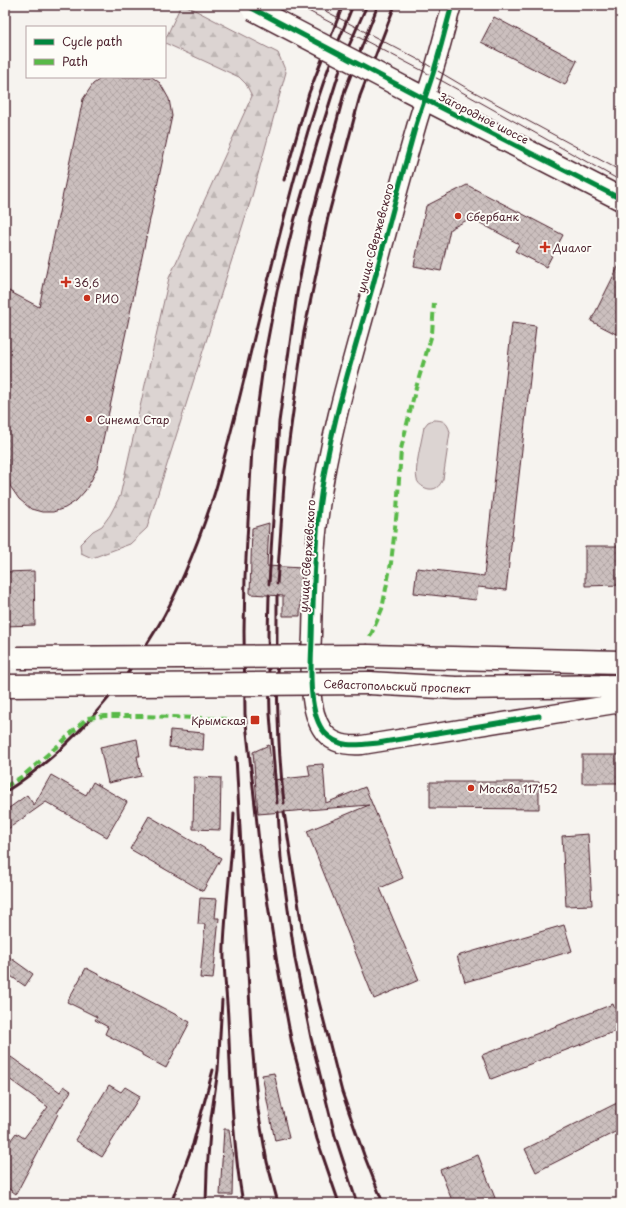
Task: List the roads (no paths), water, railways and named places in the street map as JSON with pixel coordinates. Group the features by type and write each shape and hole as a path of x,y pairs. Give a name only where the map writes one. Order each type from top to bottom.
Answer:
{"main road":[{"name":"Загородное шоссе","path":"250,7 415,94 621,199"},
{"path":"11,658 368,656 621,662"},
{"name":"Севастопольский проспект","path":"5,686 369,683 456,688 621,686"}],"street":[{"name":"улица Свержевского","path":"452,5 435,69 415,94 416,125 346,380 330,446 320,508 314,585 311,681 314,711 324,732 333,740 339,743 357,745 397,740 621,703"}],"tram line":[{"path":"297,5 444,82 621,181"},
{"path":"314,5 421,61 465,87 621,171"}],"railway":[{"path":"284,180 309,93 343,5"},
{"path":"5,792 50,759 71,740 90,719 109,697 142,652 174,597 188,565 213,498 296,172 324,80 353,5"},
{"path":"339,1203 317,1139 292,1044 277,963 261,860 245,714 245,577 252,448 264,359 277,291 295,218 344,57 367,5"},
{"path":"269,584 279,422 297,293 311,219 345,90 378,5"},
{"path":"277,584 285,470 304,332 328,217 360,96 395,5"},
{"path":"269,595 268,634 270,714 277,803"},
{"path":"277,596 278,725 284,803"},
{"path":"236,757 252,1044 258,1110 267,1162 278,1203"},
{"path":"278,812 281,859 295,959 311,1038 335,1136 357,1203"},
{"path":"284,812 302,927 318,998 342,1092 383,1203"},
{"path":"234,813 224,955 234,1134 243,1203"},
{"path":"206,1203 211,1118 218,1070 222,1000"},
{"path":"171,1203 193,1144 213,1070"}],"place":[{"name":"Сбербанк","path":"458,216"},
{"name":"Диалог","path":"545,247"},
{"name":"36,6","path":"66,282"},
{"name":"РИО","path":"87,298"},
{"name":"Синема Стар","path":"89,419"},
{"name":"Крымская","path":"255,720"},
{"name":"Москва 117152","path":"471,788"}]}
